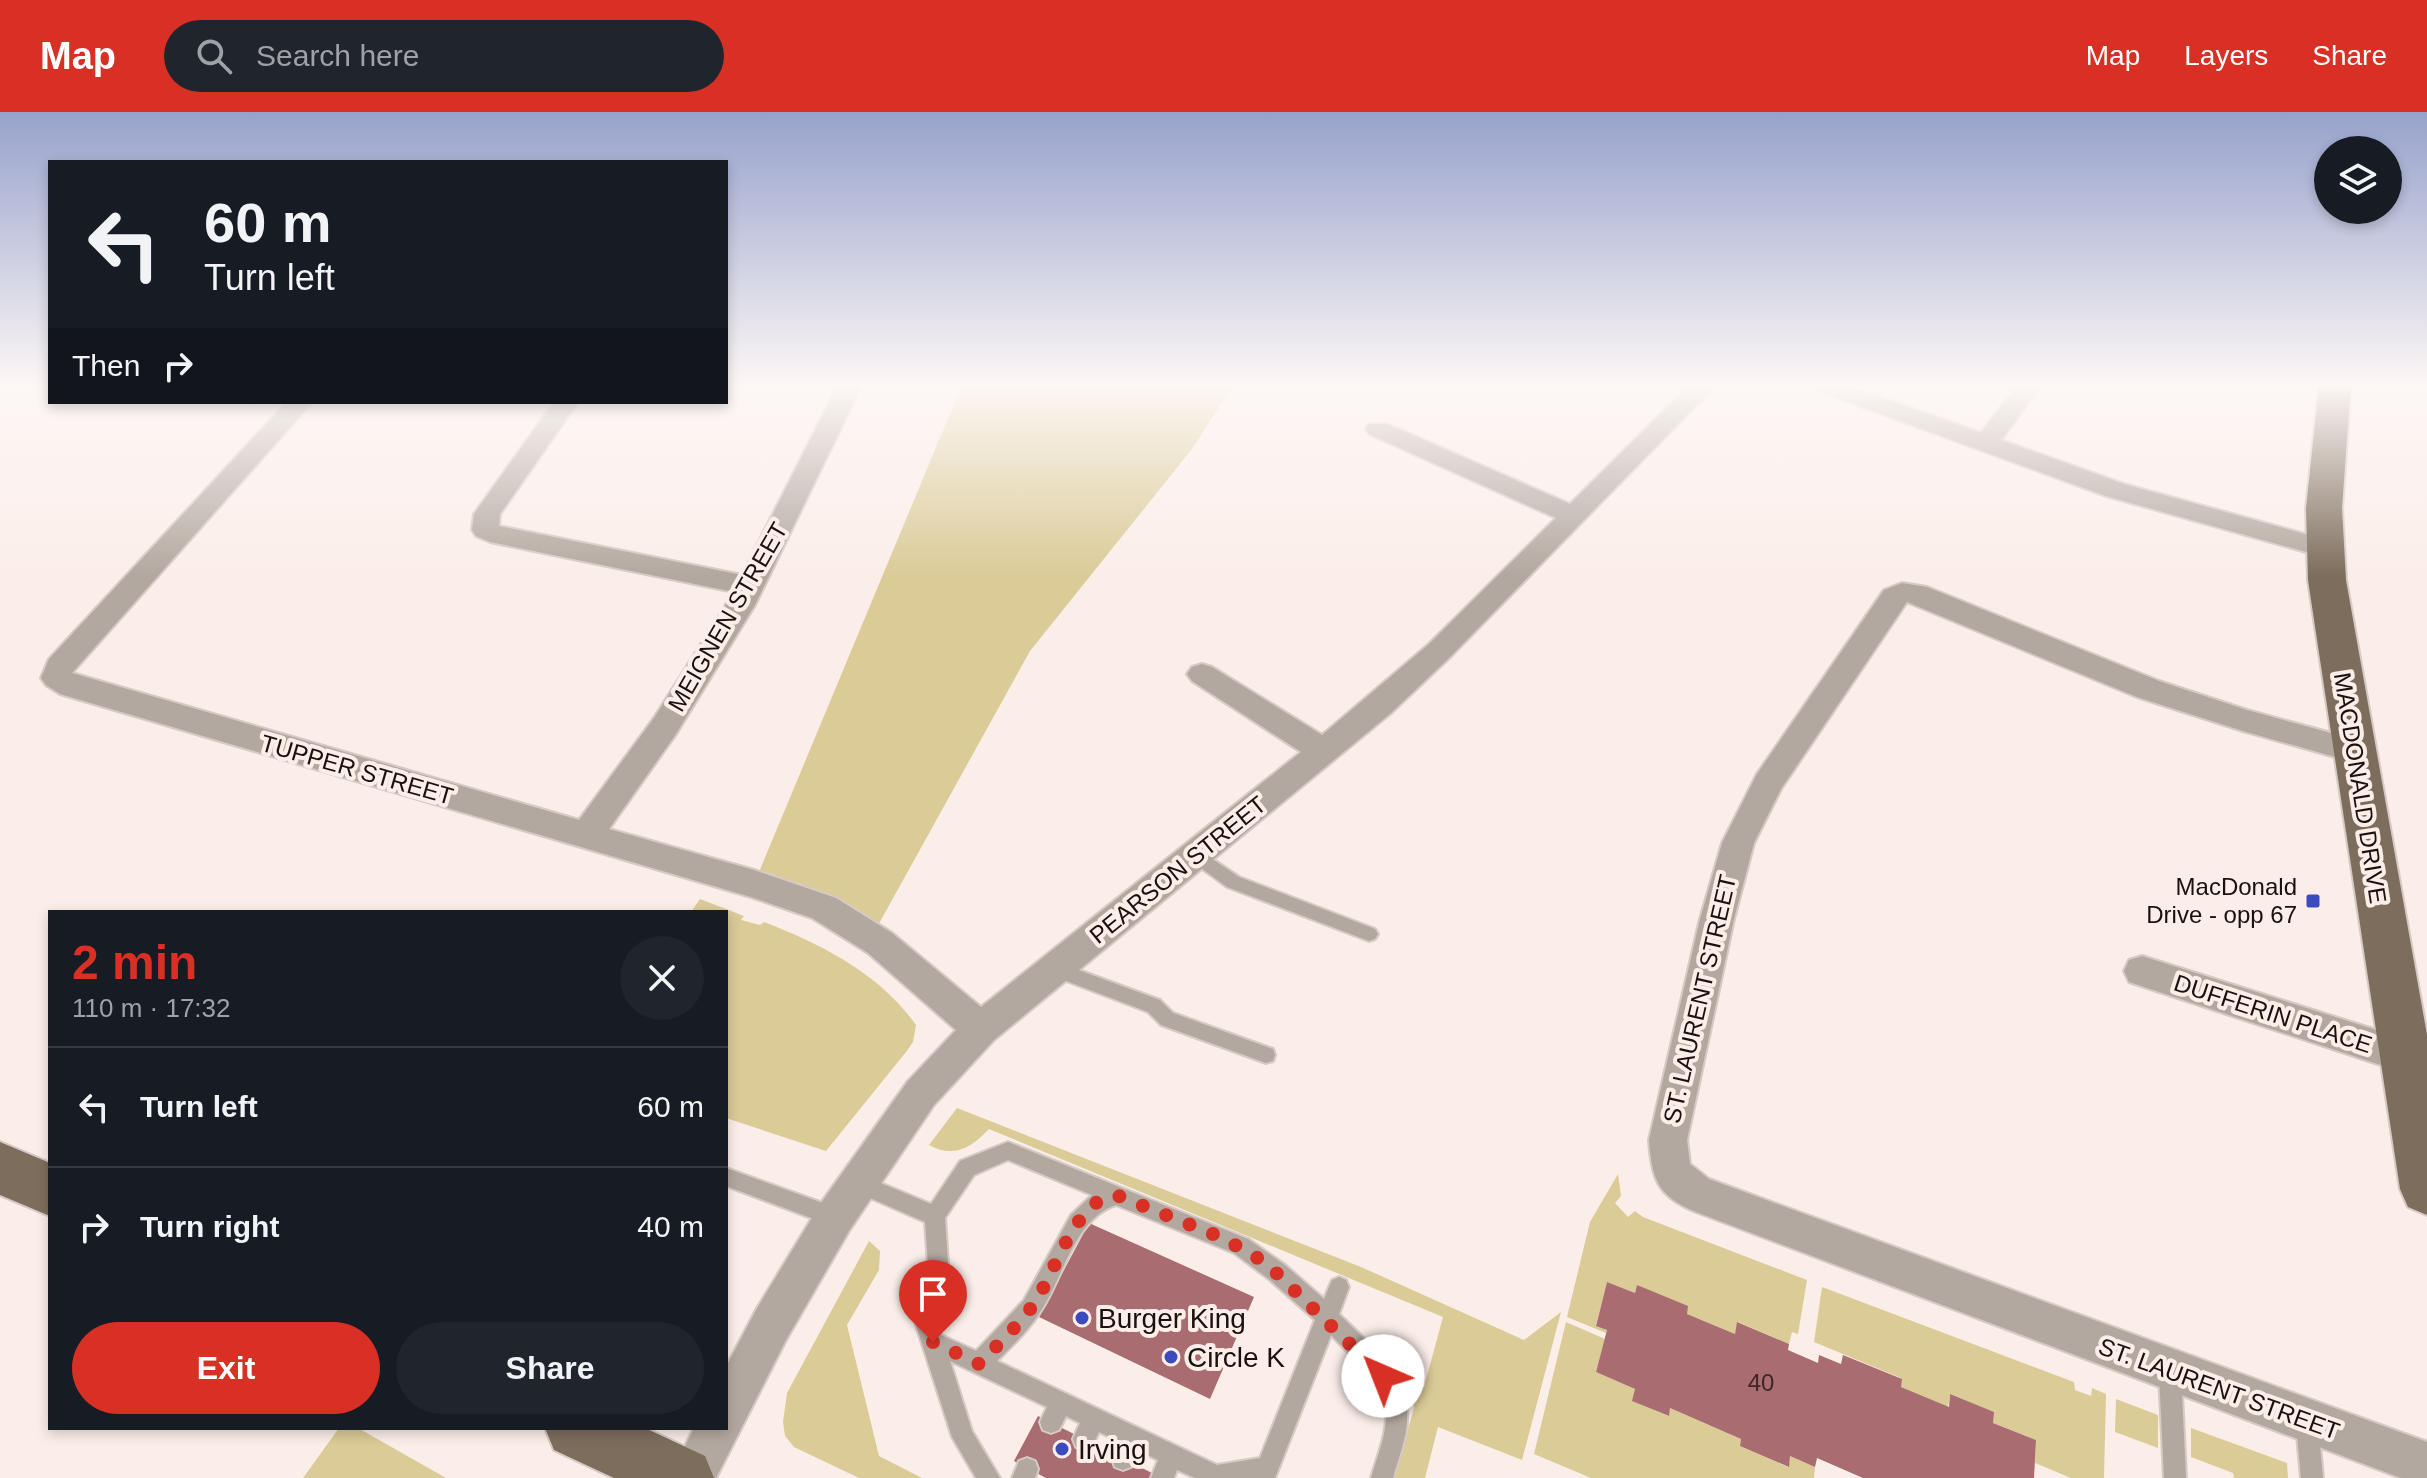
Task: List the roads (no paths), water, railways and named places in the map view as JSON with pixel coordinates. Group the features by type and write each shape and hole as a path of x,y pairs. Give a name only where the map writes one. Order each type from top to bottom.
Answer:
{"main road":[{"name":"MACDONALD DRIVE","path":"2329,449 2324,548 2353,750 2427,1189"},
{"path":"0,1168 48,1189"},
{"path":"580,1430 683,1478"}],"street":[{"name":"TUPPER STREET","path":"257,449 77,644 59,666 56,678 71,686 754,884 824,908 880,943 981,1029"},
{"path":"533,449 487,514 485,530 751,586"},
{"name":"MEIGNEN STREET","path":"585,837 665,726 751,586 819,449"},
{"path":"1422,449 1573,516"},
{"name":"PEARSON STREET","path":"728,1409 771,1325 835,1217 921,1093 981,1029 1324,752 1439,651 1640,449"},
{"path":"2000,449 2169,508 2324,548"},
{"name":"ST. LAURENT STREET","path":"2353,750 2160,693 1932,599 1902,592 1894,597 1859,646 1768,783 1738,843 1678,1086 1668,1140 1671,1173 1696,1193 1745,1213 2427,1465"},
{"path":"1202,674 1324,752"},
{"name":"DUFFERIN PLACE","path":"2142,971 2405,1056"},
{"path":"692,1478 717,1430"}],"lane":[{"path":"1196,855 1233,882 1369,934"},
{"path":"1054,969 1154,1006 1167,1019 1266,1055"},
{"path":"989,1478 963,1437 927,1325 928,1305 939,1278 935,1216 967,1168 1008,1151 1243,1247 1266,1263 1372,1362 1390,1388 1397,1419 1382,1478"},
{"path":"728,1178 835,1217"},
{"path":"858,1183 935,1216"},
{"path":"979,1364 1036,1301 1087,1209 1106,1196 1116,1195"},
{"path":"933,1342 979,1364 1056,1413 1089,1429 1134,1438 1215,1477 1264,1473 1339,1287"},
{"path":"2170,1371 2175,1478"},
{"path":"2307,1422 2312,1478"},
{"path":"1123,1459 1134,1438"},
{"path":"1162,1478 1172,1456"}],"place":[{"name":"MacDonald Drive - opp 67","path":"2313,901"},
{"name":"Burger King","path":"1082,1318"},
{"name":"Circle K","path":"1171,1357"},
{"name":"Irving","path":"1062,1449"}]}
